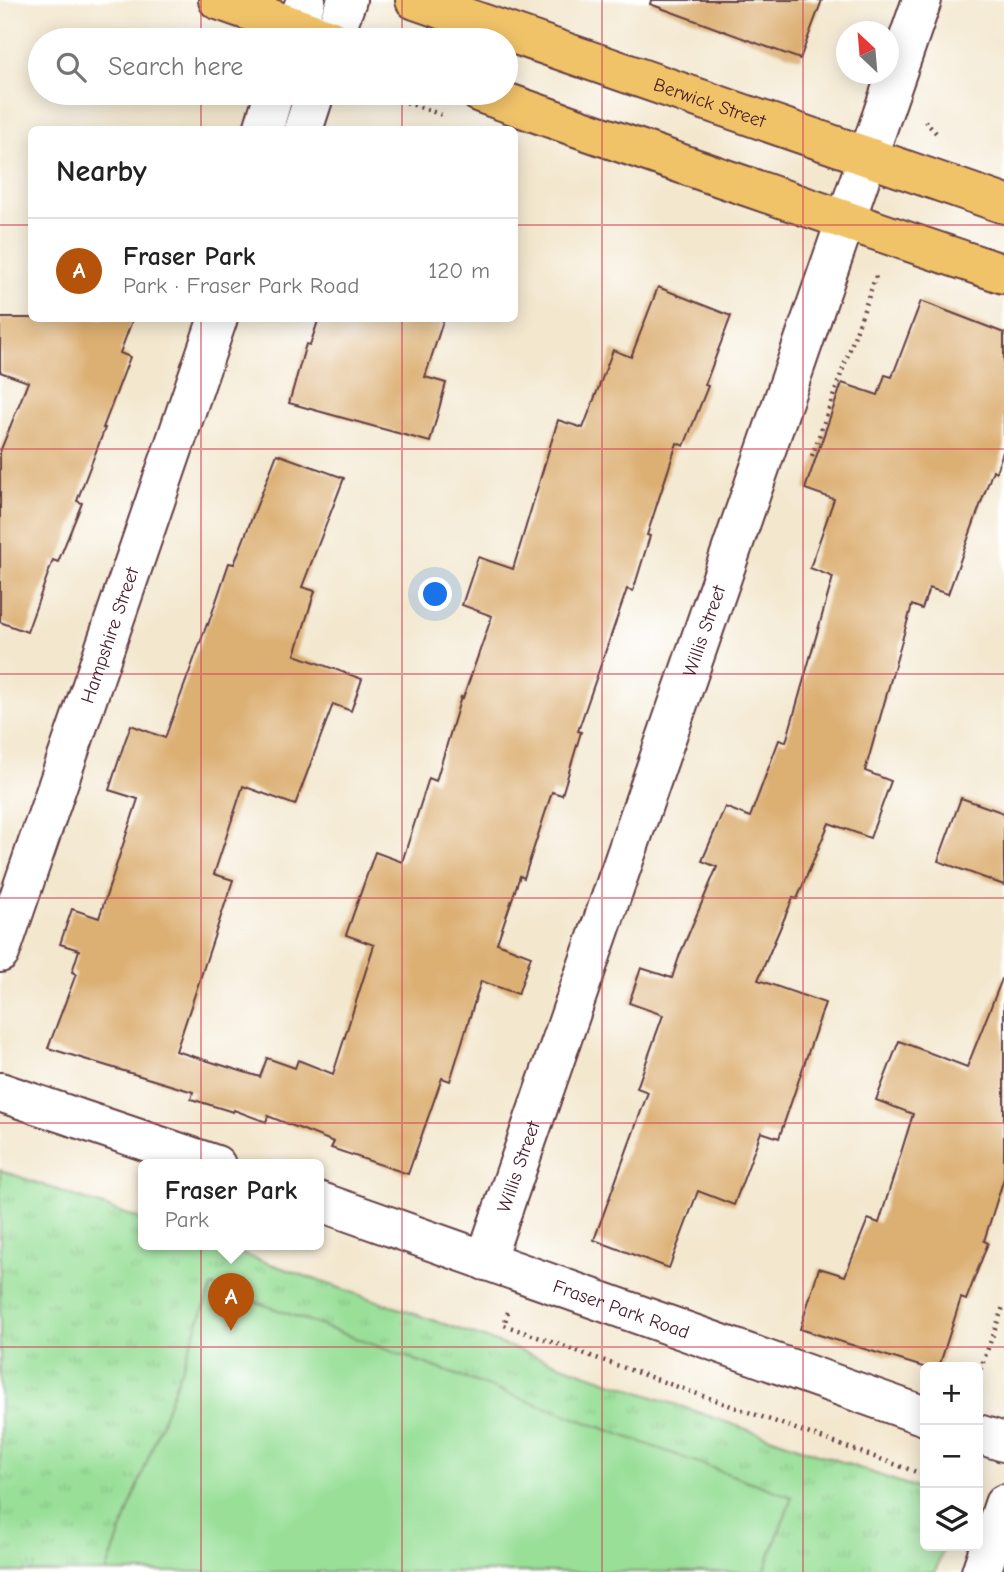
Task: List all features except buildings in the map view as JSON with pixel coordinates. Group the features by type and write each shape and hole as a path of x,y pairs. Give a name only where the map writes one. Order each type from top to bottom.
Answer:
{"main road":[{"path":"218,0 298,23"},
{"name":"Berwick Street","path":"415,0 495,28"},
{"name":"Berwick Street","path":"518,36 1004,204"},
{"path":"514,105 1004,274"}],"street":[{"path":"336,28 347,0"},
{"name":"Willis Street","path":"485,1261 922,0"},
{"path":"264,126 270,105"},
{"path":"304,126 311,105"},
{"name":"Hampshire Street","path":"0,954 217,322"},
{"path":"0,1092 198,1159"},
{"name":"Fraser Park Road","path":"324,1203 920,1414"},
{"path":"983,1436 1004,1442"},
{"path":"981,1572 1004,1504"}],"path":[{"path":"414,105 445,116"},
{"path":"923,119 940,137"},
{"path":"809,464 878,269"},
{"path":"521,1272 504,1325 920,1473"},
{"path":"983,1362 1004,1304"}],"green space":[{"path":"0,1170 138,1218 138,1250 230,1250 920,1489 920,1551 942,1551 935,1572 0,1572"},
{"path":"212,1286 792,1497 764,1572 106,1572"}],"place":[{"name":"Fraser Park","path":"231,1331"}]}
